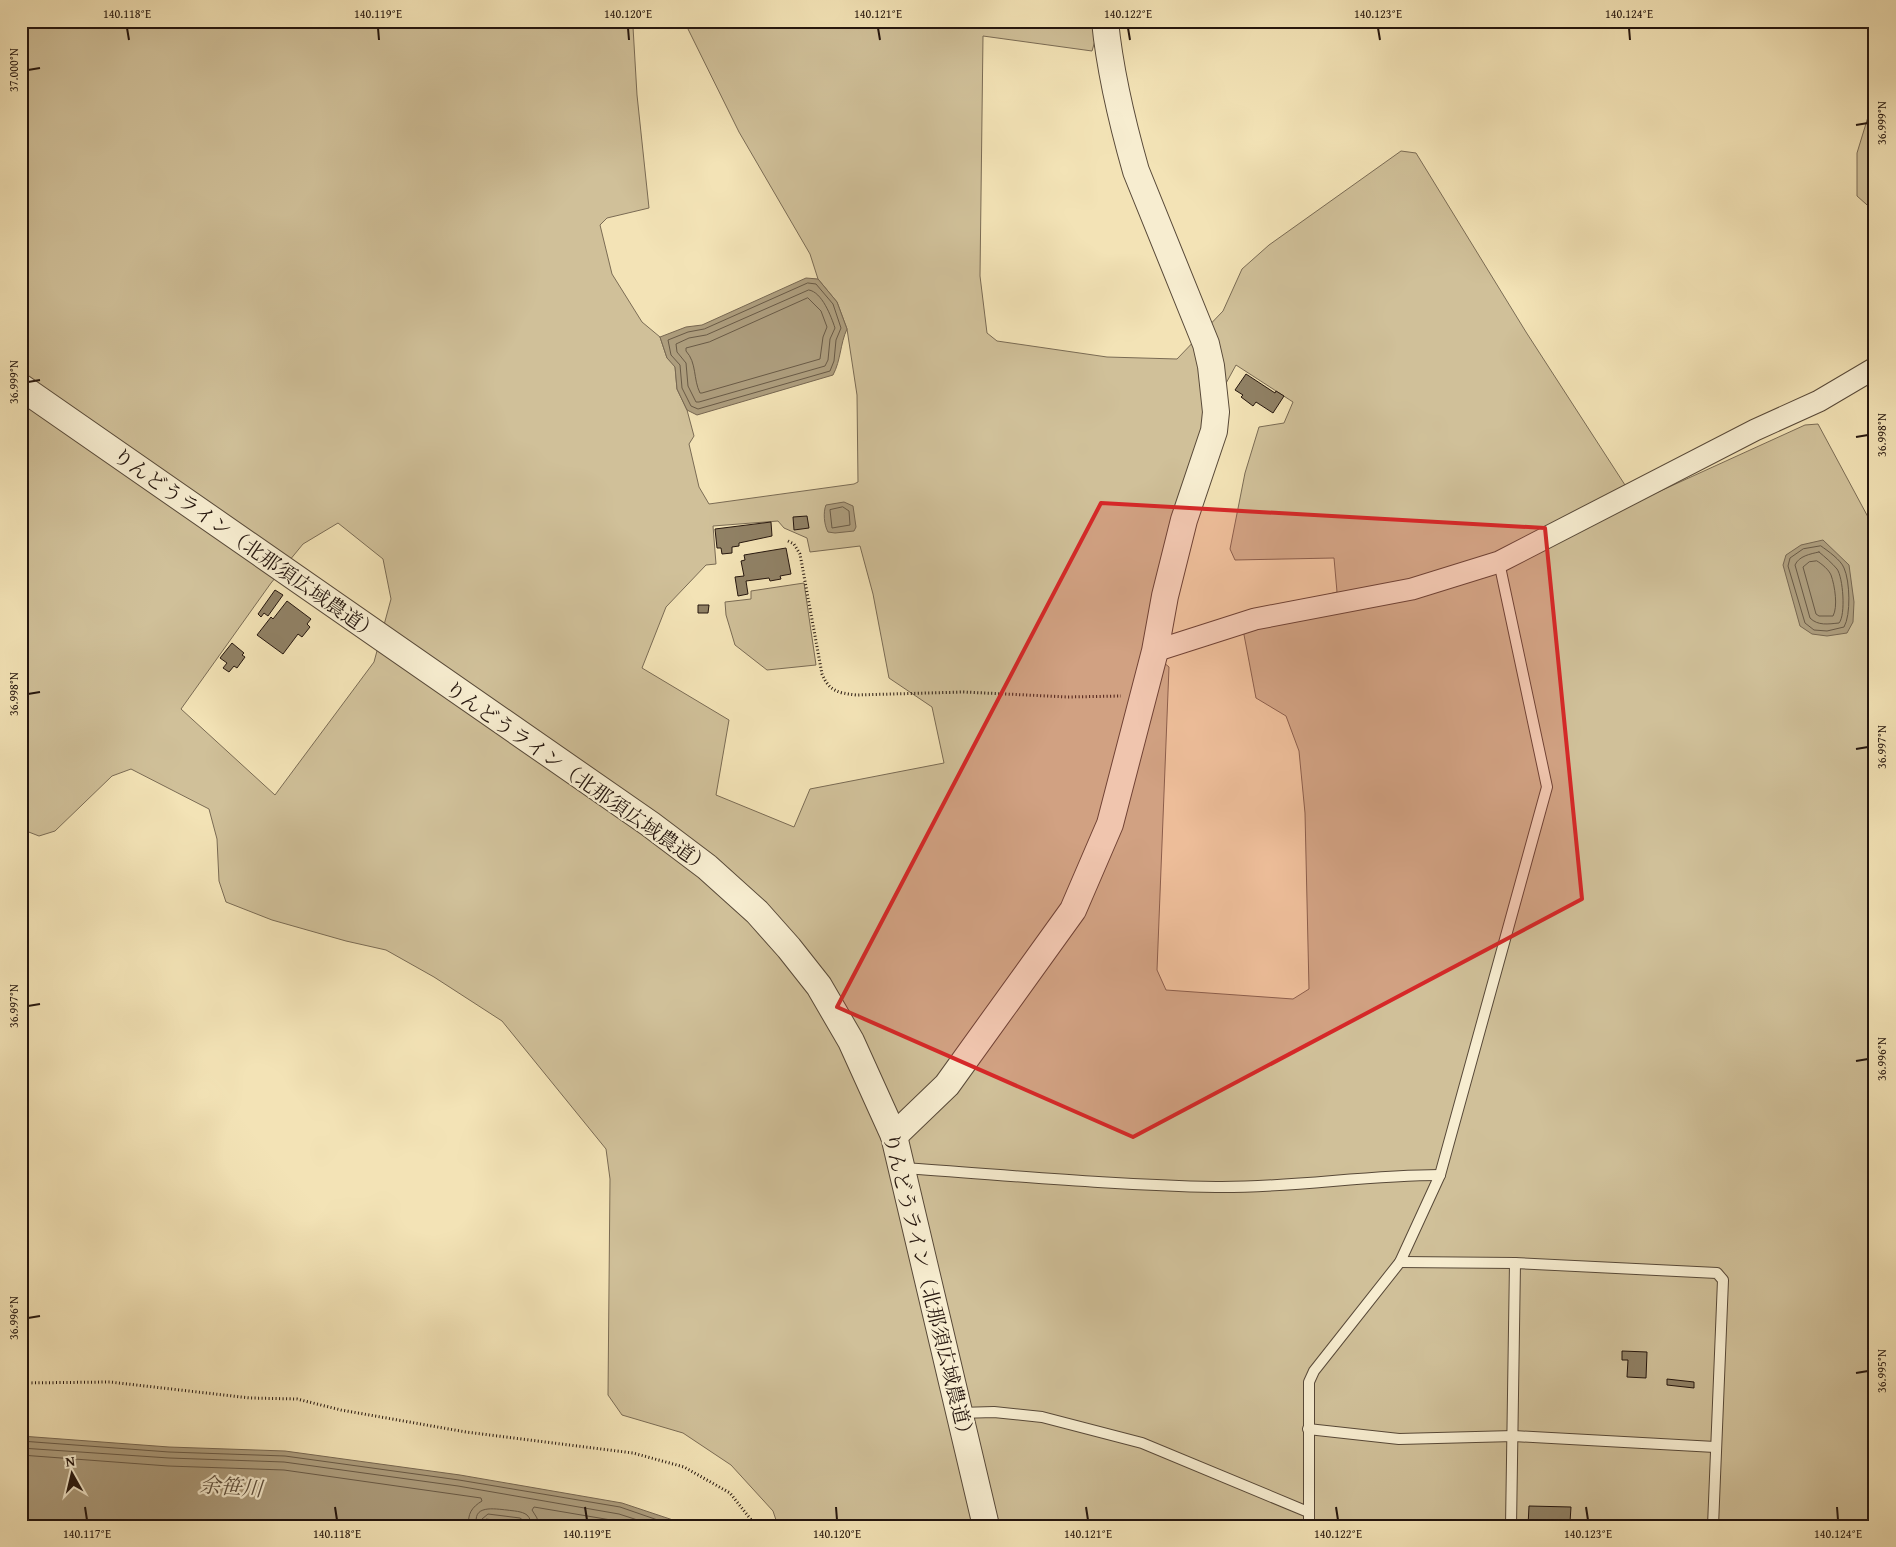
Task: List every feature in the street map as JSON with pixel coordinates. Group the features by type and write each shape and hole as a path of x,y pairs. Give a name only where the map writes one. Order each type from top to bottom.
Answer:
{"street":[{"path":"894,1136 947,1084 1073,910 1110,824 1155,652 1165,596 1184,520 1214,432 1216,412 1211,366 1206,344 1136,171 1109,58 1105,21"},
{"path":"1155,652 1255,618 1412,589 1499,562 1755,430 1819,401 1875,368"},
{"name":"りんどうライン（北那須広域農道）","path":"21,387 650,824 708,867 757,912 789,948 819,986 851,1040 894,1136 986,1526"}],"lane":[{"path":"1309,1526 1309,1382 1314,1371 1400,1262 1440,1175 1547,787 1499,562"},
{"path":"901,1168 1088,1182 1216,1187 1268,1186 1402,1175 1440,1175"},
{"path":"1400,1262 1514,1263 1717,1273 1723,1280 1713,1526"},
{"path":"1512,1526 1514,1263"},
{"path":"959,1413 994,1412 1042,1417 1142,1443 1308,1512"},
{"path":"1308,1429 1399,1439 1514,1436 1715,1447"}],"path":[{"path":"788,541 799,550 822,674 825,682 839,693 856,695 964,692 1068,697 1143,696"},
{"path":"21,1383 110,1382 250,1398 297,1399 341,1410 466,1432 633,1453 684,1467 730,1493 756,1526"}],"highlighted area":[{"path":"1101,503 1545,528 1582,899 1133,1137 837,1007"}],"shaded area":[{"path":"21,21 1097,21 1097,34 1092,51 983,36 980,276 987,333 997,341 1107,357 1177,359 1223,311 1242,269 1269,245 1401,151 1416,153 1526,332 1636,502 1805,425 1818,424 1875,530 1875,1526 778,1526 773,1511 731,1465 683,1433 622,1415 608,1395 610,1179 606,1149 502,1021 434,977 386,950 272,920 226,902 219,881 217,839 209,809 131,769 112,776 55,831 39,836 21,829","holes":["633,27 687,27 739,132 810,254 818,279 837,302 847,329 857,395 858,482 709,504 699,487 689,444 694,436 687,410 677,389 675,366 667,358 660,337 642,322 612,274 600,225 607,218 649,208 637,95","1236,365 1293,402 1284,423 1259,427 1245,473 1230,549 1235,560 1334,558 1337,592 1241,619 1256,698 1286,716 1299,751 1305,813 1309,989 1293,999 1166,990 1157,970 1169,667 1151,652 1219,396","778,521 784,528 807,538 810,552 860,546 873,594 889,678 932,707 944,763 810,789 794,827 716,795 729,720 642,668 666,607 706,565 716,564 713,526","338,523 383,559 391,599 374,662 275,795 181,709 271,583 303,544"]},
{"path":"1875,94 1875,212 1857,196 1857,153"},
{"path":"804,583 816,665 767,670 735,645 726,615 725,602 751,599 751,591"}],"water":[{"path":"806,278 818,279 837,302 847,329 838,364 833,375 697,415 687,410 677,389 675,367 667,358 660,337 686,327 702,325"},
{"path":"844,502 853,506 856,527 854,531 828,532 824,518 826,505"},
{"path":"1823,540 1849,565 1854,602 1853,622 1847,633 1827,636 1812,634 1800,626 1783,565 1786,555 1801,545"},
{"name":"余笹川","path":"21,1436 169,1447 285,1451 460,1475 622,1503 691,1526 538,1526 486,1519 491,1526 21,1526"}],"building":[{"path":"1246,374 1275,393 1276,391 1284,396 1273,413 1256,402 1253,406 1241,397 1243,395 1235,390"},
{"path":"807,516 809,528 794,530 793,517"},
{"path":"771,522 772,536 739,543 739,546 732,547 732,553 722,554 721,548 717,548 715,529"},
{"path":"786,548 791,574 780,576 781,579 770,581 769,578 746,581 748,594 738,596 735,577 744,576 741,561 745,560 744,555"},
{"path":"275,590 283,595 268,616 264,613 261,617 258,614"},
{"path":"287,601 311,619 307,624 310,627 302,637 298,634 283,654 257,635"},
{"path":"698,605 709,605 708,613 698,613"},
{"path":"232,643 244,653 242,655 245,657 237,668 234,666 229,672 223,668 227,663 220,658"},
{"path":"1622,1351 1647,1352 1646,1378 1627,1377 1628,1360 1622,1360"},
{"path":"1667,1379 1694,1382 1694,1388 1667,1385"},
{"path":"1529,1506 1571,1507 1570,1522 1559,1522 1559,1526 1528,1526"}]}
